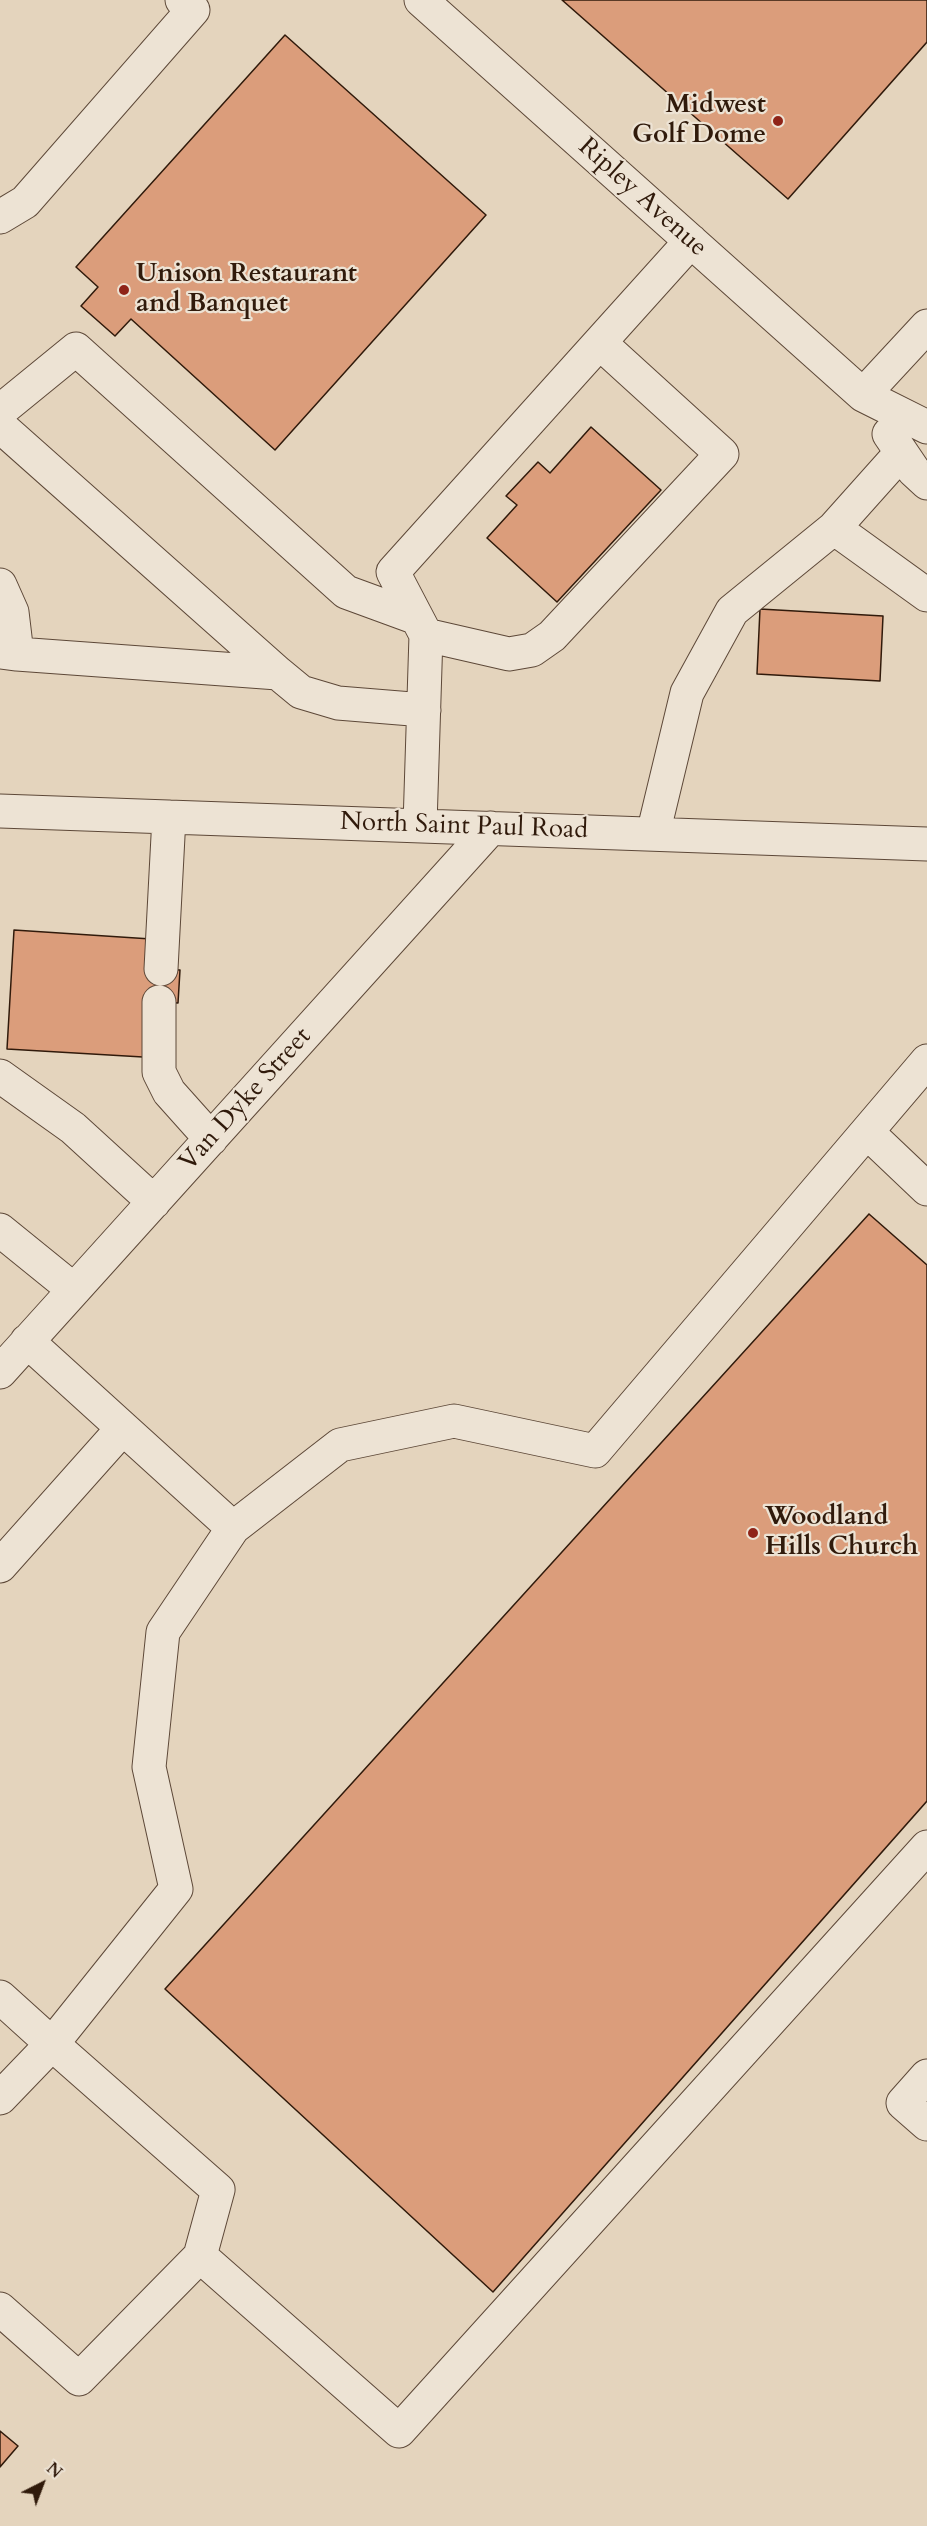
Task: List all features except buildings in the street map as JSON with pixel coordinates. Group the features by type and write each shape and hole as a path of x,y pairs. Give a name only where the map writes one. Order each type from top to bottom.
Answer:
{"street":[{"path":"0,217 25,202 193,10 182,0"},
{"name":"Ripley Avenue","path":"421,0 863,395 901,453 927,483"},
{"path":"420,825 423,710 421,626 393,572 691,241"},
{"path":"863,395 927,326"},
{"path":"0,411 76,349 346,592 421,626 509,654 532,650 552,636 722,454 600,343"},
{"name":"Ripley Avenue","path":"863,395 927,427"},
{"path":"0,426 301,692 338,703 423,710"},
{"path":"653,834 687,693 732,611 834,528 901,453"},
{"path":"834,528 927,595"},
{"path":"0,585 12,612 9,653 278,674"},
{"name":"North Saint Paul Road","path":"0,811 653,834 926,841"},
{"path":"161,969 169,817"},
{"name":"Van Dyke Street","path":"0,1372 491,828"},
{"path":"159,1002 159,1072 170,1092 211,1139"},
{"path":"0,2098 52,2044 176,1889 149,1767 163,1632 232,1528 340,1444 454,1421 595,1452 927,1061"},
{"path":"0,1076 73,1128 154,1202"},
{"path":"867,1132 927,1189"},
{"path":"0,1230 74,1290"},
{"path":"27,1341 232,1528"},
{"path":"0,1566 123,1428"},
{"path":"200,2256 399,2431 927,1847"},
{"path":"0,1997 218,2190 200,2256 79,2379 0,2308"},
{"path":"927,2076 903,2103 927,2124"}],"place":[{"name":"Midwest Golf Dome","path":"778,121"},
{"name":"Unison Restaurant and Banquet","path":"124,290"},
{"name":"Woodland Hills Church","path":"753,1533"}]}
